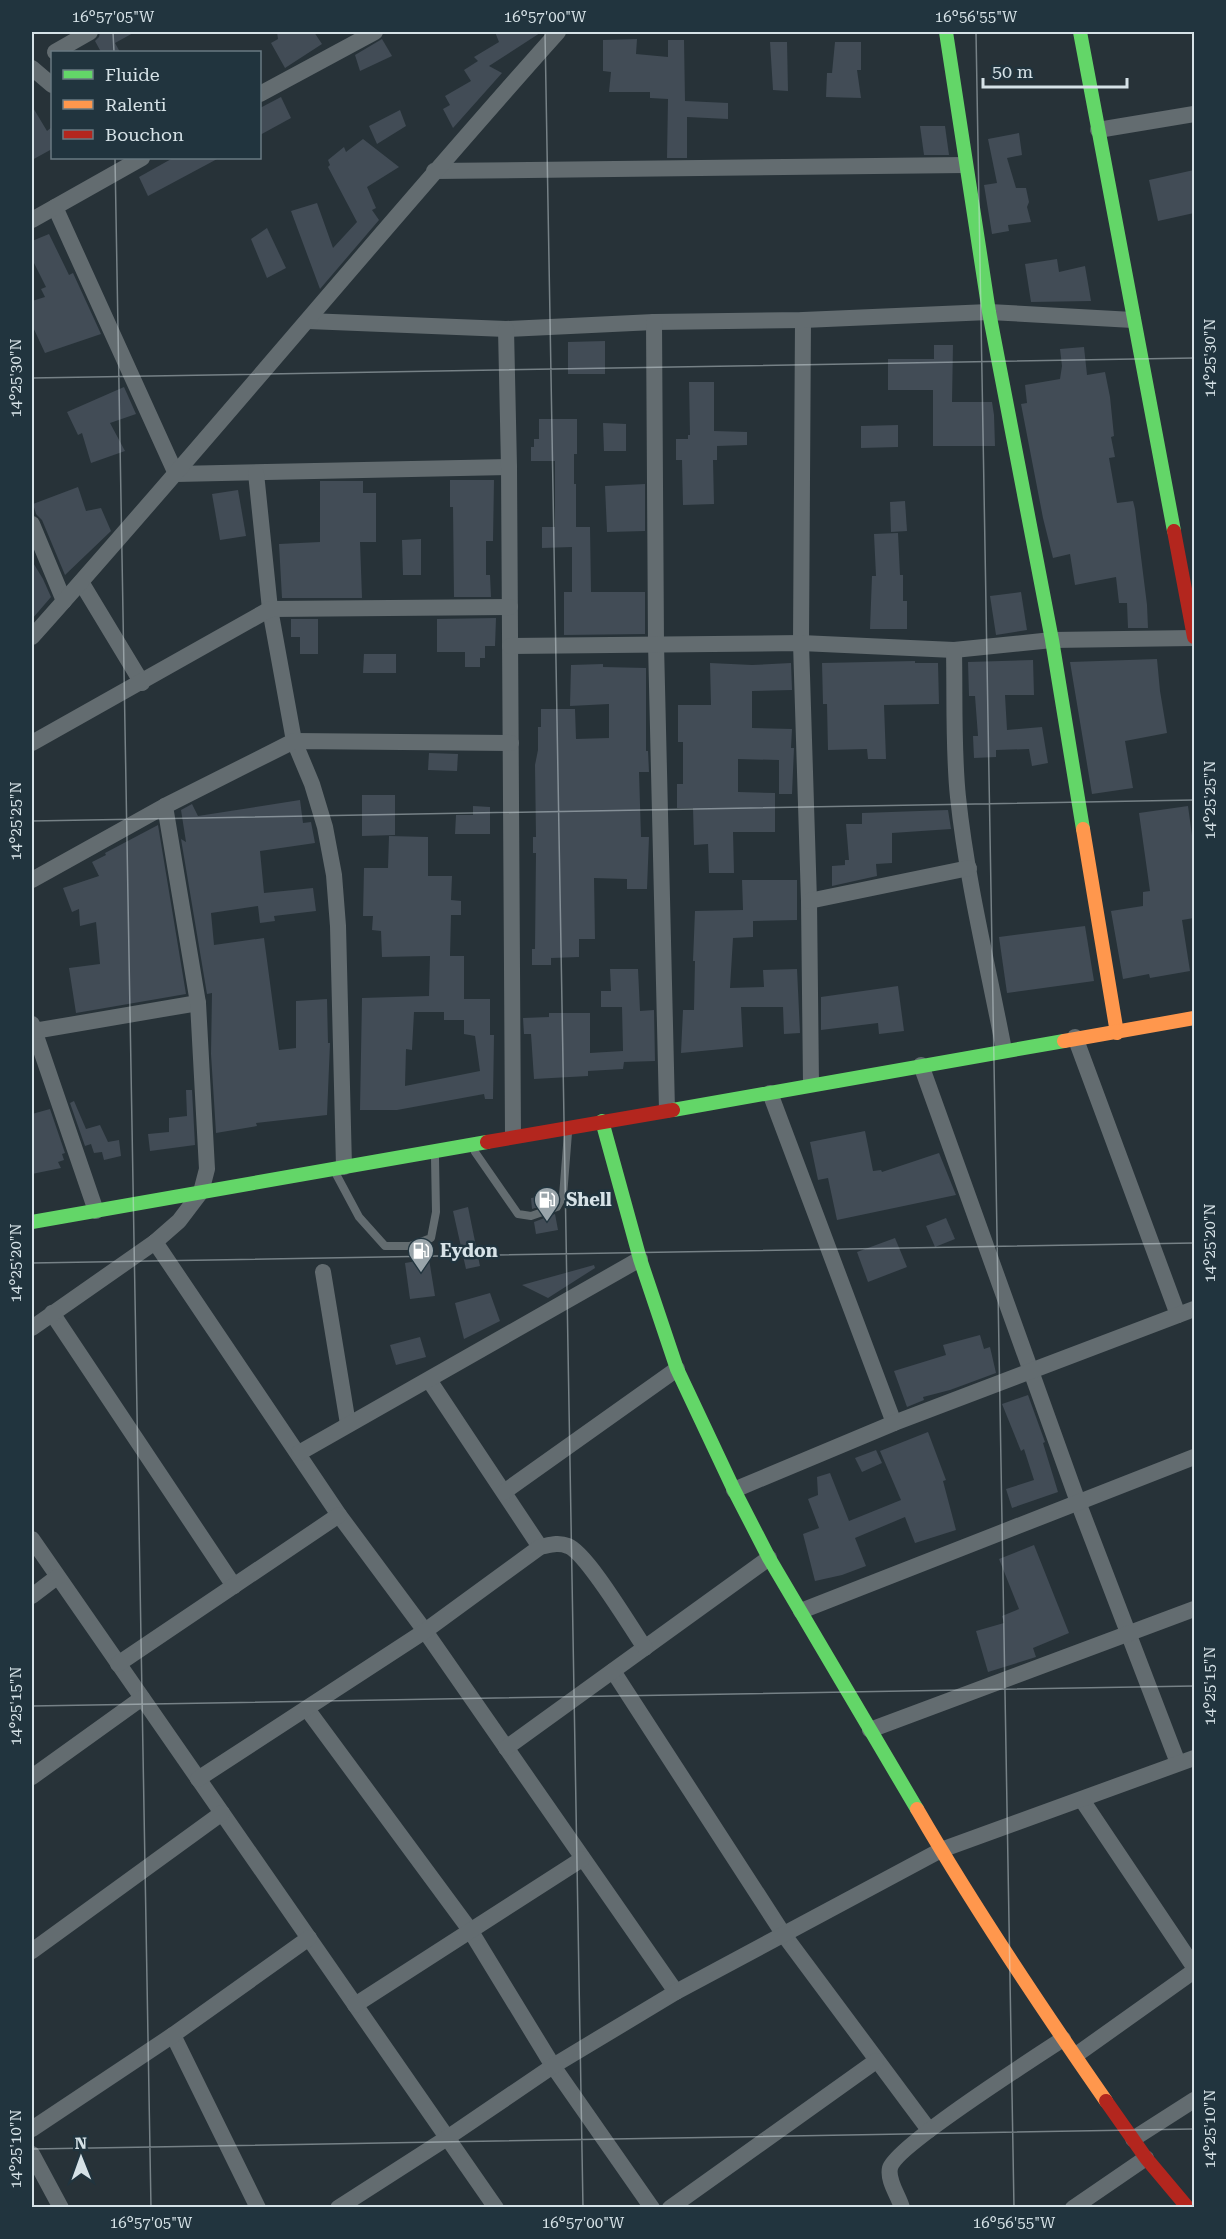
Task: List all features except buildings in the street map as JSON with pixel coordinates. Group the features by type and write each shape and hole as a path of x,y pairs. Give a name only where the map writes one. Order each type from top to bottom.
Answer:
{"main road":[{"path":"946,32 964,165 989,312 1052,640 1117,1033"},
{"path":"1080,32 1194,638"},
{"path":"32,1221 1194,1018"},
{"path":"602,1121 640,1258 677,1370 734,1490 770,1558 941,1850 1063,2039 1146,2158 1188,2208"}],"street":[{"path":"57,51 90,32"},
{"path":"261,93 375,32"},
{"path":"32,637 308,321 434,171 558,32"},
{"path":"51,55 32,67 51,84"},
{"path":"1098,130 1194,114"},
{"path":"32,220 140,159"},
{"path":"434,171 964,165"},
{"path":"55,207 176,474"},
{"path":"308,321 506,329 989,312 1133,320"},
{"path":"803,320 801,643 809,901 811,1084"},
{"path":"654,322 656,644 667,1110"},
{"path":"506,329 509,467 513,1136"},
{"path":"176,474 509,467"},
{"path":"256,473 270,609 294,741 312,784 325,827 333,875 338,926 339,1168"},
{"path":"32,524 64,601"},
{"path":"81,582 142,683"},
{"path":"32,743 270,609 510,607"},
{"path":"510,646 801,643 954,650 1052,640 1194,638"},
{"path":"954,650 955,763 958,798 1004,1050"},
{"path":"32,880 165,806 294,741 511,744"},
{"path":"32,1328 155,1242 179,1221 201,1192 207,1169 198,1003 165,806"},
{"path":"809,901 969,868"},
{"path":"96,1211 33,1028 198,1003"},
{"path":"1075,1037 1178,1316"},
{"path":"338,2208 553,2066 676,1992 941,1850 1190,1759 1129,1633 1078,1502 921,1065"},
{"path":"770,1093 894,1423"},
{"path":"155,1242 339,1515 425,1631 676,1992"},
{"path":"299,1453 640,1258"},
{"path":"323,1272 348,1424"},
{"path":"734,1490 894,1423 1194,1309"},
{"path":"52,1313 234,1586"},
{"path":"504,1492 677,1370"},
{"path":"429,1380 540,1547"},
{"path":"801,1611 1194,1457"},
{"path":"118,1664 339,1515"},
{"path":"32,1539 496,2208"},
{"path":"198,1779 425,1631 540,1547 555,1543 570,1547 584,1559 645,1648"},
{"path":"506,1748 770,1558"},
{"path":"32,1596 57,1577"},
{"path":"870,1730 1194,1608"},
{"path":"613,1671 784,1935 929,2130"},
{"path":"32,1777 142,1698"},
{"path":"307,1709 470,1930 553,2066 652,2208"},
{"path":"1076,2055 1194,1969 1082,1800"},
{"path":"32,1951 222,1814"},
{"path":"355,2005 582,1858"},
{"path":"32,2129 173,2035 309,1938"},
{"path":"173,2035 258,2208"},
{"path":"902,2208 890,2177 890,2168 895,2160 929,2130 1063,2039"},
{"path":"670,2208 876,2061"},
{"path":"1133,2139 1194,2100"},
{"path":"32,2154 61,2208"},
{"path":"1073,2208 1146,2158"}],"lane":[{"path":"470,1144 518,1214 531,1216 557,1207 563,1197 569,1127"},
{"path":"339,1168 359,1217 385,1246 410,1246 431,1238 436,1212 435,1151"}],"traffic: fast":[{"path":"946,32 989,312 1052,640 1083,829"},
{"path":"1080,32 1174,531"},
{"path":"673,1110 1064,1041"},
{"path":"602,1121 640,1259 677,1369 769,1558 917,1809"},
{"path":"32,1222 487,1142"}],"traffic: slow":[{"path":"1083,829 1117,1033"},
{"path":"1064,1041 1194,1018"},
{"path":"917,1809 1008,1957 1106,2101"}],"traffic: jam":[{"path":"1174,531 1194,637"},
{"path":"487,1142 673,1110"},
{"path":"1106,2101 1146,2158 1188,2208"}],"place":[{"name":"Shell","path":"547,1223"},
{"name":"Eydon","path":"421,1274"}]}
